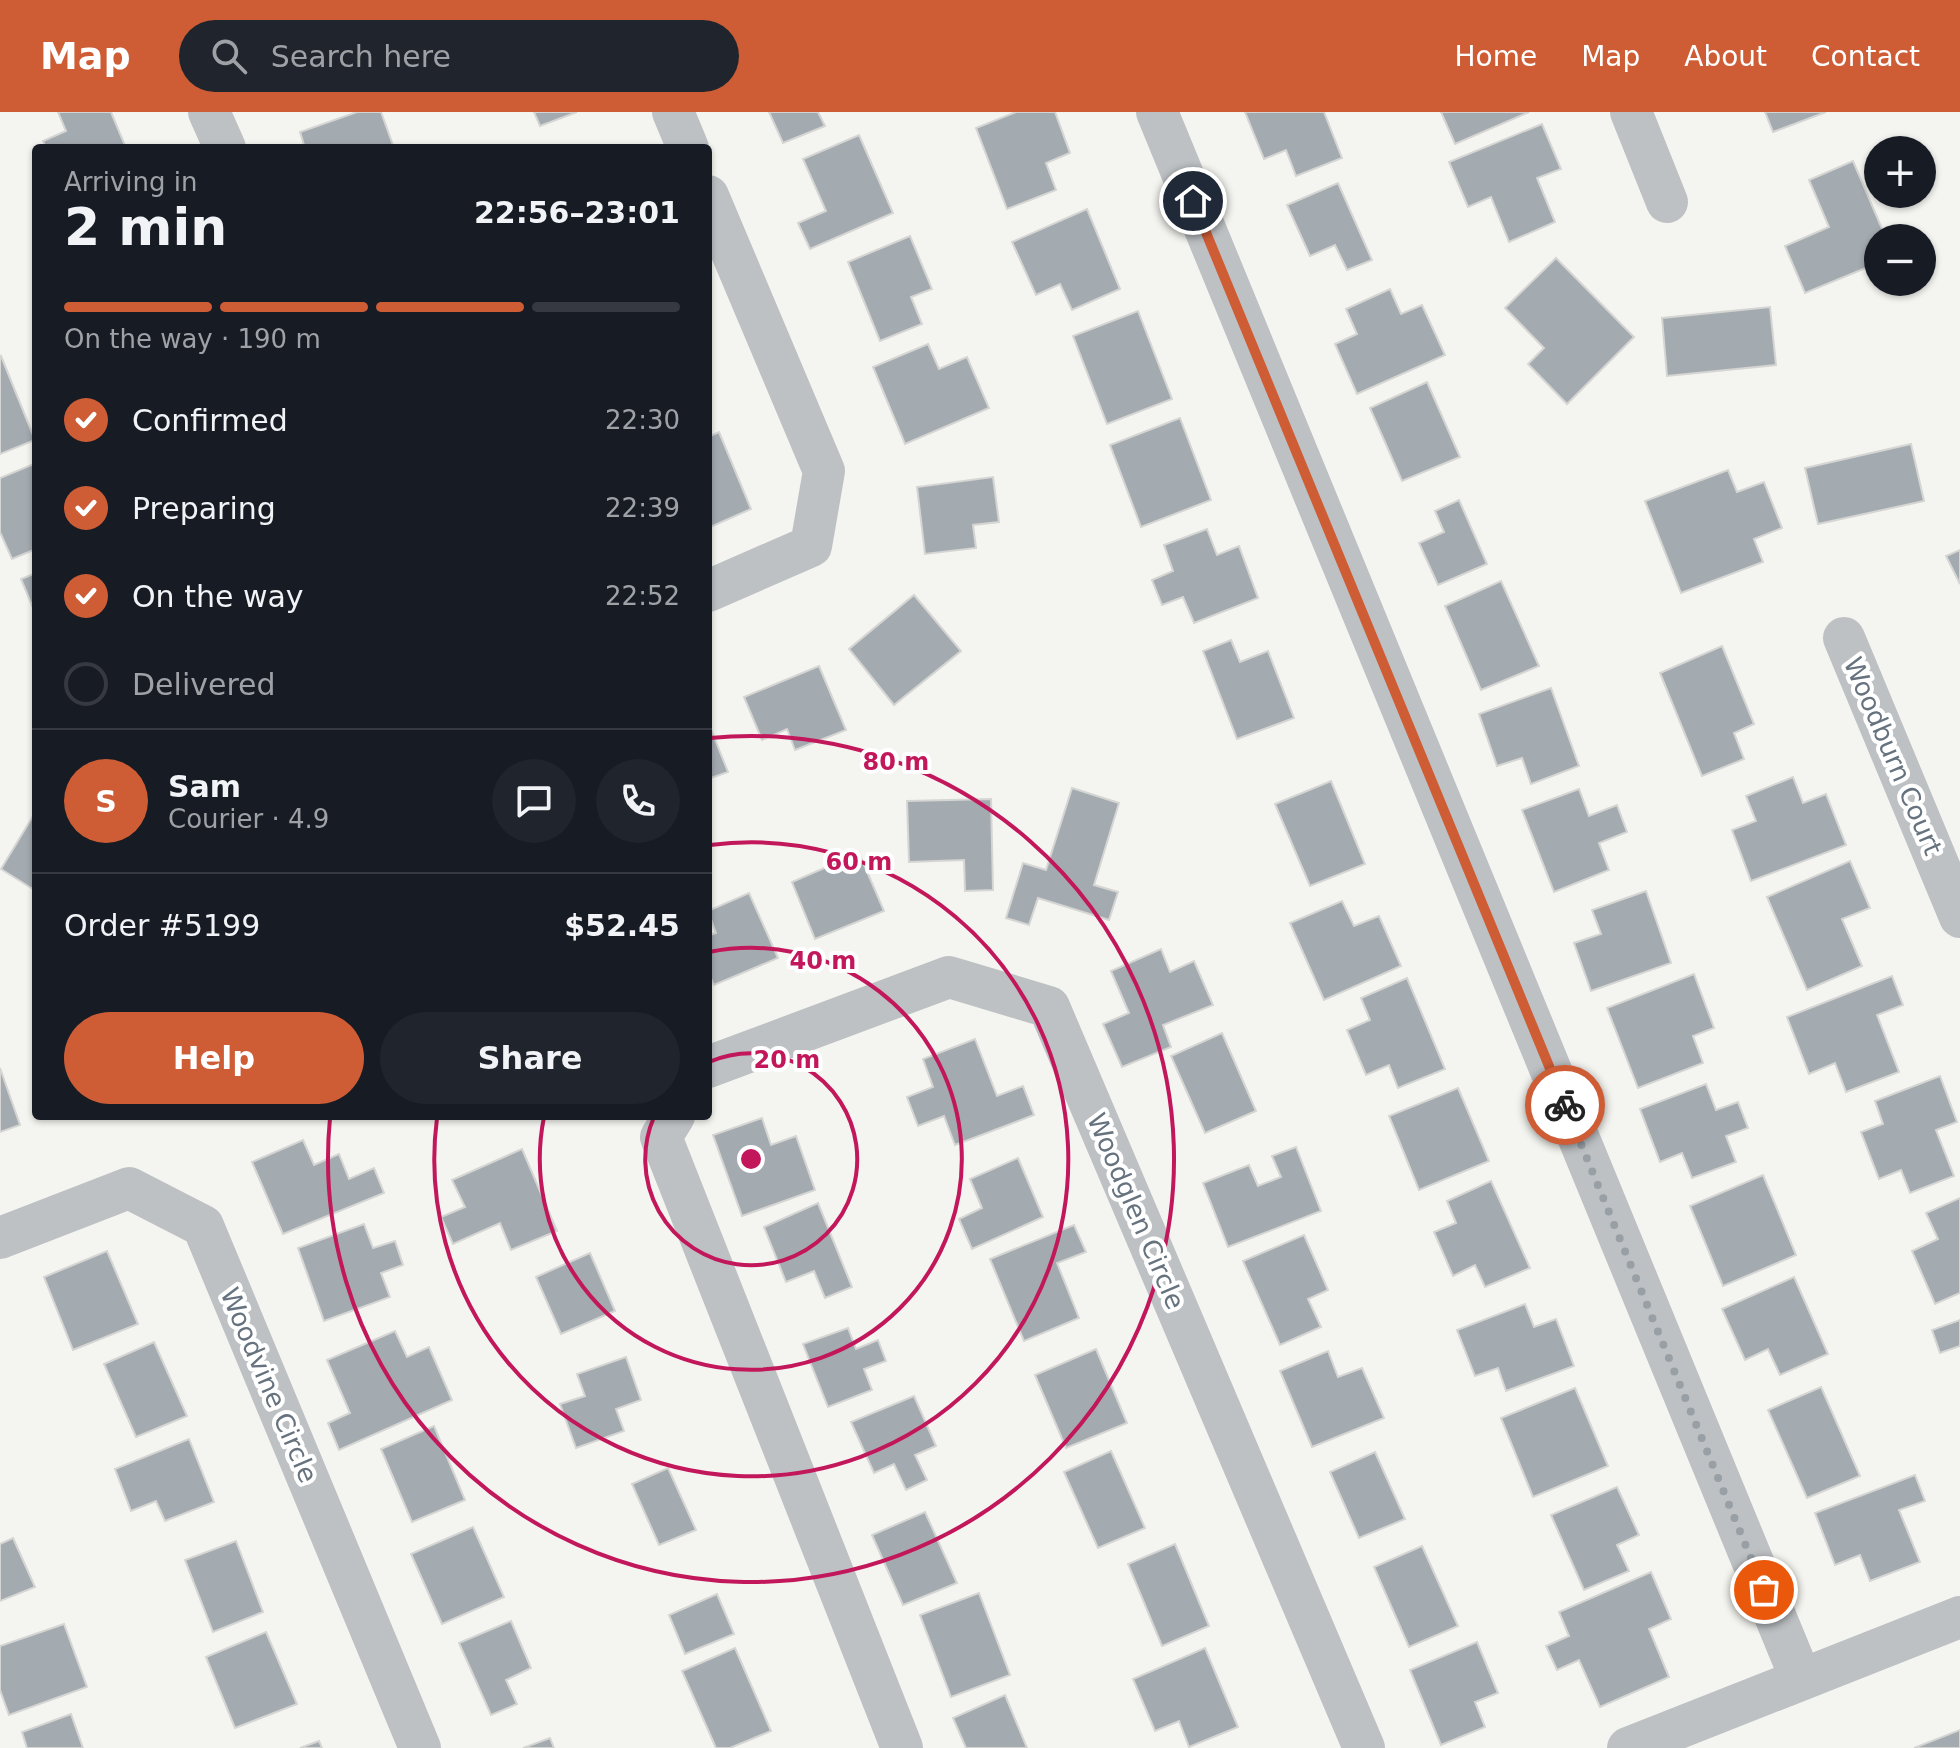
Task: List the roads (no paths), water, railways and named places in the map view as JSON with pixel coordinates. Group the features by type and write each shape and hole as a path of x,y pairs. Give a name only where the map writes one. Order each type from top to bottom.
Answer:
{"street":[{"path":"209,112 223,144"},
{"path":"673,112 686,144"},
{"path":"1157,112 1801,1679"},
{"path":"1631,112 1667,202"},
{"path":"712,205 824,471 811,546 712,589"},
{"name":"Woodburn Court","path":"1844,638 1960,917"},
{"name":"Woodglen Circle","path":"712,1066 949,977 1049,1007 1364,1748"},
{"path":"672,1120 661,1137 902,1748"},
{"name":"Woodvine Circle","path":"0,1238 129,1188 203,1226 420,1748"},
{"path":"1628,1748 1960,1617"}]}
